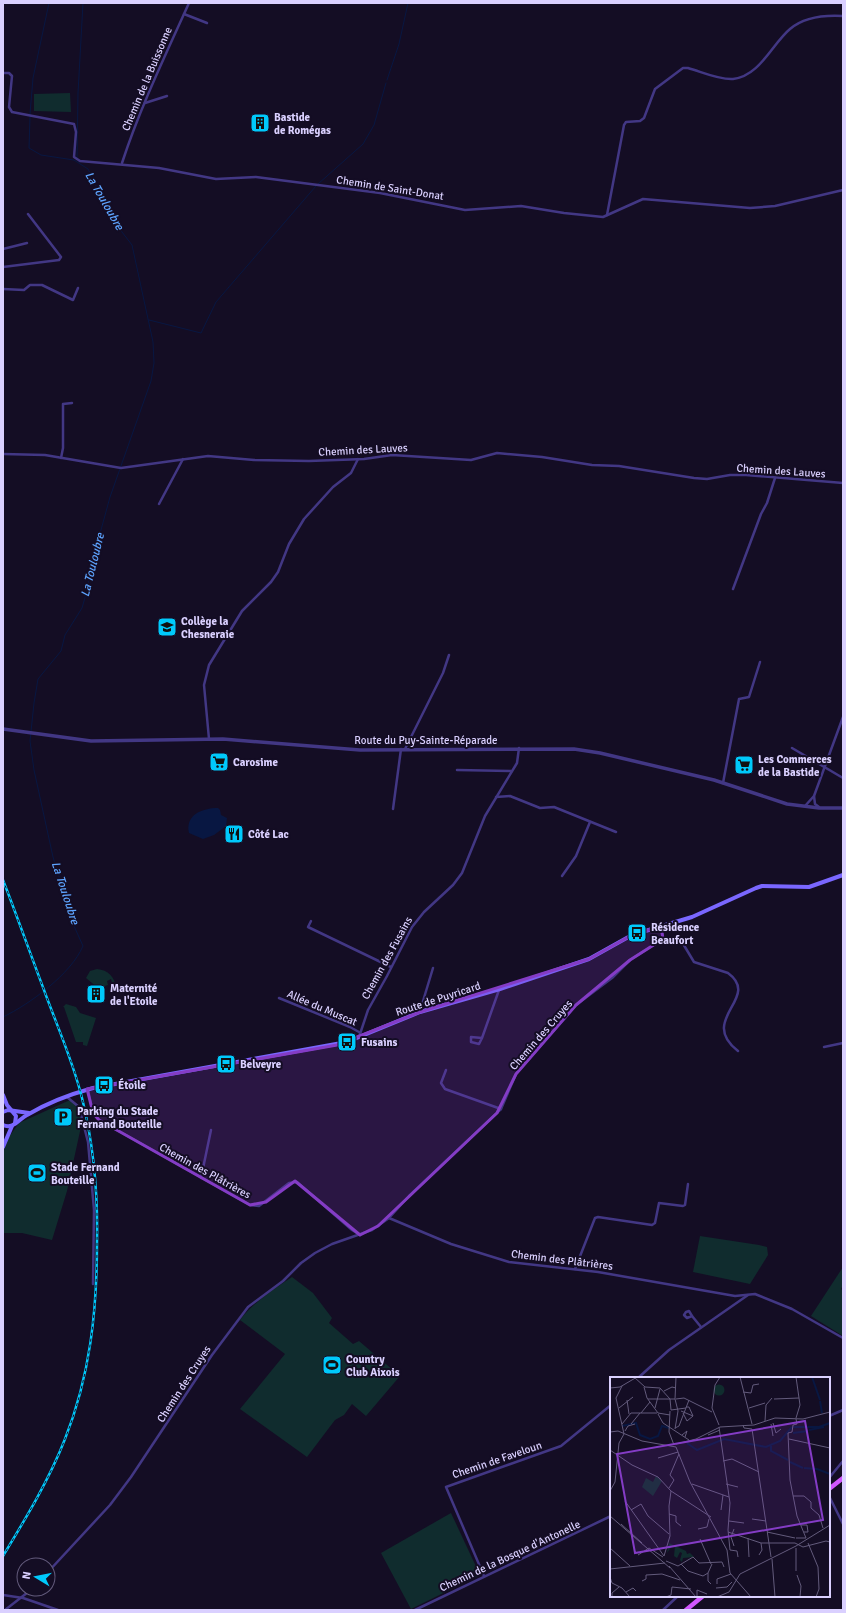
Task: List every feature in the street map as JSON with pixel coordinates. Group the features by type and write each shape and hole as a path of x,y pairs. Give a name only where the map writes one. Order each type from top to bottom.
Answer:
{"main road":[{"name":"Route de Puyricard","path":"13,1125 28,1114 67,1096 86,1090 133,1080 336,1045 420,1012 500,989 588,959 632,935 692,917 756,888 762,886 809,887 843,875"},
{"path":"3,1096 3,1111"},
{"path":"3,1096 16,1120 6,1137 3,1146"},
{"name":"Route de Puyricard","path":"3,1111 28,1114"},
{"path":"6,1137 4,1126 13,1125"},
{"path":"830,1488 843,1478"},
{"path":"686,1610 702,1597"}],"street":[{"name":"Chemin de la Buissonne","path":"122,163 144,103 189,3"},
{"path":"184,14 207,23"},
{"path":"607,215 624,125 626,122 640,121 644,118 655,89 682,68 688,68 728,79 741,76 750,71 764,59 791,28 820,16 843,16"},
{"name":"Chemin de Saint-Donat","path":"3,73 9,73 12,76 9,107 12,112 74,124 76,132 74,157 76,160 122,163 159,168 216,179 256,177 380,194 465,210 521,206 564,213 603,217 643,199 750,208 775,206 843,190"},
{"path":"144,103 167,96"},
{"path":"3,267 59,260 61,257 28,214"},
{"path":"3,249 26,243"},
{"path":"3,289 24,290 30,285 42,285 73,300 78,288"},
{"path":"61,458 63,448 63,404 72,403"},
{"name":"Chemin des Lauves","path":"3,454 45,455 120,468 183,458 208,456 254,460 358,459 392,455 471,460 497,453 542,457 592,465 619,466 694,478 708,479 738,475 843,483"},
{"path":"159,504 183,458"},
{"path":"209,739 204,685 209,665 242,611 278,572 289,544 304,519 333,487 350,473 358,459"},
{"path":"733,588 761,514 767,503 775,478"},
{"path":"393,810 403,749 443,673 449,655"},
{"path":"723,783 739,699 748,697 760,662"},
{"path":"805,806 814,796 843,718"},
{"name":"Route du Puy-Sainte-Réparade","path":"3,729 91,741 209,739 342,749 574,749 600,753 723,783 773,800 820,808 843,808"},
{"name":"Chemin des Fusains","path":"359,1035 368,1010 417,919 457,880 484,817 512,771 519,756 519,748"},
{"path":"792,748 843,778"},
{"path":"457,770 512,771"},
{"path":"495,797 510,796 540,808 554,807 616,832"},
{"path":"814,796 815,804 820,808"},
{"path":"562,876 576,856 590,822"},
{"path":"311,921 308,927 391,967"},
{"path":"661,926 663,939 666,943 682,942 694,962 728,973 732,976 738,987 738,994 726,1017 723,1032 732,1046 738,1051"},
{"name":"Chemin des Cruyes","path":"389,1218 409,1196 501,1109 516,1074 576,1005 612,978 630,960 663,939"},
{"path":"420,1012 420,1006 433,968"},
{"path":"482,1038 500,989"},
{"name":"Allée du Muscat","path":"279,998 350,1027 359,1035"},
{"path":"824,1048 843,1043"},
{"path":"446,1070 441,1083 445,1088 501,1109"},
{"name":"Chemin des Plâtrières","path":"86,1090 93,1113 99,1120 201,1178 254,1206 266,1202 289,1183 297,1182 352,1230 360,1235"},
{"path":"67,1096 79,1108 88,1142 94,1210 93,1284"},
{"path":"201,1178 211,1130"},
{"path":"575,1269 595,1218 598,1217 652,1225 655,1223 659,1203 685,1205 688,1184"},
{"path":"360,1235 372,1230 389,1218"},
{"name":"Chemin des Plâtrières","path":"389,1218 451,1244 509,1262 575,1269 735,1296 755,1294 792,1309 822,1324 843,1338"},
{"name":"Chemin des Cruyes","path":"56,1563 110,1505 131,1477 212,1355 248,1307 283,1281 315,1253 332,1244 360,1235"},
{"path":"639,1377 669,1350 748,1295"},
{"path":"692,1316 701,1327"},
{"name":"Chemin de Faveloun","path":"484,1576 446,1487 561,1446 610,1406"},
{"path":"830,1416 843,1410"},
{"path":"830,1477 843,1461"},
{"path":"830,1498 843,1524"},
{"name":"Chemin de la Bosque d'Antonelle","path":"415,1610 610,1516"},
{"path":"3,1594 23,1598 58,1610"},
{"path":"663,1610 677,1597"},
{"path":"5,1610 23,1598"}],"highlighted area":[{"path":"661,926 663,939 630,960 576,1005 516,1074 497,1113 378,1226 360,1235 295,1181 266,1202 250,1205 99,1120 93,1113 87,1089 337,1045 420,1012 589,959 632,935"}],"green space":[{"path":"70,93 71,112 34,111 34,94"},
{"path":"97,969 108,973 112,977 116,988 113,994 110,991 114,990 111,979 107,981 108,985 98,988 86,978 90,971"},
{"path":"66,1004 76,1007 80,1013 96,1018 87,1046 83,1045 83,1042 76,1042 63,1007"},
{"name":"Stade Fernand Bouteille","path":"70,1100 77,1106 82,1122 67,1191 52,1240 22,1233 3,1233 3,1154 6,1141 19,1123"},
{"path":"700,1236 767,1247 768,1255 750,1284 693,1272"},
{"path":"843,1267 843,1285 841,1289 843,1291 843,1336 811,1316"},
{"name":"Country Club Aixois","path":"292,1277 313,1293 332,1318 329,1323 353,1344 359,1341 400,1376 366,1416 352,1404 344,1415 335,1420 307,1457 240,1409 285,1354 240,1320 257,1302"},
{"path":"451,1513 480,1575 411,1609 381,1553"}],"water":[{"path":"218,808 221,815 227,818 226,826 214,835 203,839 189,833 188,827 192,817 206,809"}],"waterway":[{"name":"La Touloubre","path":"30,114 33,78 49,3"},
{"path":"77,158 78,93 83,3"},
{"path":"387,80 399,44 408,3"},
{"path":"318,184 363,144 374,125 386,83"},
{"name":"La Touloubre","path":"3,1017 49,987 69,967 83,946 74,926 53,857 34,770 30,741 34,703 38,679 61,651 65,635 82,608 110,497 151,381 154,363 153,342 132,245 112,219 88,169 74,160 41,155 29,148 30,117"},
{"path":"149,320 201,333 216,302 316,186"}],"railway":[{"path":"3,880 78,1084 90,1134 96,1188 97,1225 96,1293 90,1343 81,1391 74,1415 52,1469 29,1513 3,1556"}],"place":[{"name":"Bastide de Romégas","path":"260,123"},
{"name":"Collège la Chesneraie","path":"167,627"},
{"name":"Carosime","path":"219,762"},
{"name":"Les Commerces de la Bastide","path":"744,765"},
{"name":"Côté Lac","path":"234,834"},
{"name":"Résidence Beaufort","path":"637,933"},
{"name":"Maternité de l'Etoile","path":"96,994"},
{"name":"Fusains","path":"347,1042"},
{"name":"Belveyre","path":"226,1064"},
{"name":"Étoile","path":"104,1085"},
{"name":"Parking du Stade Fernand Bouteille","path":"63,1117"},
{"name":"Stade Fernand Bouteille","path":"37,1173"},
{"name":"Country Club Aixois","path":"332,1365"}]}
